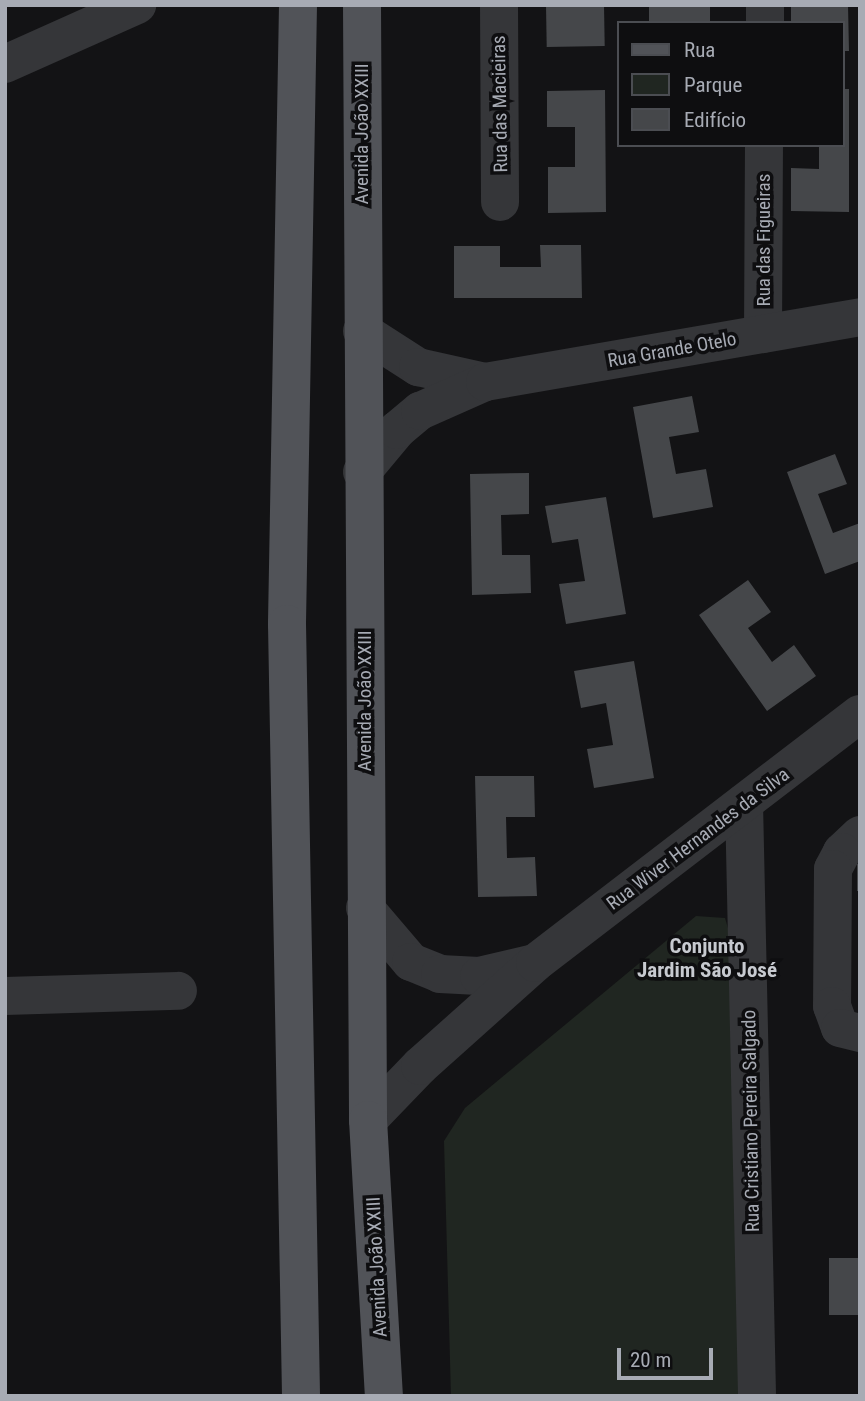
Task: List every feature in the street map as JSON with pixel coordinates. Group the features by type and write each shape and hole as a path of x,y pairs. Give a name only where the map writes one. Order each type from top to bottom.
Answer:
{"main road":[{"path":"298,5 287,624 301,1396"},
{"name":"Avenida João XXIII","path":"362,5 362,472 368,1120 384,1396"}],"street":[{"path":"5,64 137,5"},
{"name":"Rua das Macieiras","path":"499,5 500,202"},
{"name":"Rua das Figueiras","path":"763,334 764,147"},
{"name":"Rua Grande Otelo","path":"362,472 397,430 420,411 485,382 860,317"},
{"name":"Rua Grande Otelo","path":"362,331 418,368 485,382"},
{"name":"Rua Wiver Hernandes da Silva","path":"368,1120 420,1066 536,963 744,803 855,726"},
{"name":"Rua Cristiano Pereira Salgado","path":"744,803 757,1396"},
{"path":"860,835 842,852 833,869 832,1006 839,1028 860,1034"},
{"name":"Rua Wiver Hernandes da Silva","path":"365,908 411,962 440,974 479,976 536,963"},
{"path":"5,996 178,991"}],"green space":[{"path":"696,916 725,918 734,949 739,1396 451,1396 444,1141 465,1108"}],"building":[{"path":"604,5 605,46 547,47 546,6"},
{"path":"848,5 849,51 844,51 844,21 791,21 791,6"},
{"path":"649,7 710,7 710,21 649,21"},
{"path":"844,89 849,89 849,212 791,211 791,168 819,169 819,147 844,147"},
{"path":"605,90 606,212 548,213 548,167 575,167 575,127 547,127 547,91"},
{"path":"540,245 581,245 582,298 454,298 454,246 500,246 500,267 541,267"},
{"path":"692,396 699,432 669,437 676,474 706,469 713,507 653,518 633,407"},
{"path":"835,454 847,484 818,494 833,533 860,523 860,561 825,574 787,472"},
{"path":"529,473 529,514 501,515 502,555 530,555 531,593 472,595 470,474"},
{"path":"606,497 626,614 566,624 559,584 585,581 578,539 552,543 545,506"},
{"path":"748,580 771,612 748,628 772,662 794,645 816,676 767,711 699,615"},
{"path":"634,661 654,778 594,788 587,749 613,745 606,703 581,708 574,671"},
{"path":"475,776 534,776 535,817 506,817 507,858 535,857 537,896 478,897"},
{"path":"857,864 860,864 860,891 857,891"},
{"path":"829,1258 860,1258 860,1315 829,1315"}],"district":[{"name":"Conjunto Jardim São José","path":"707,958"}]}
